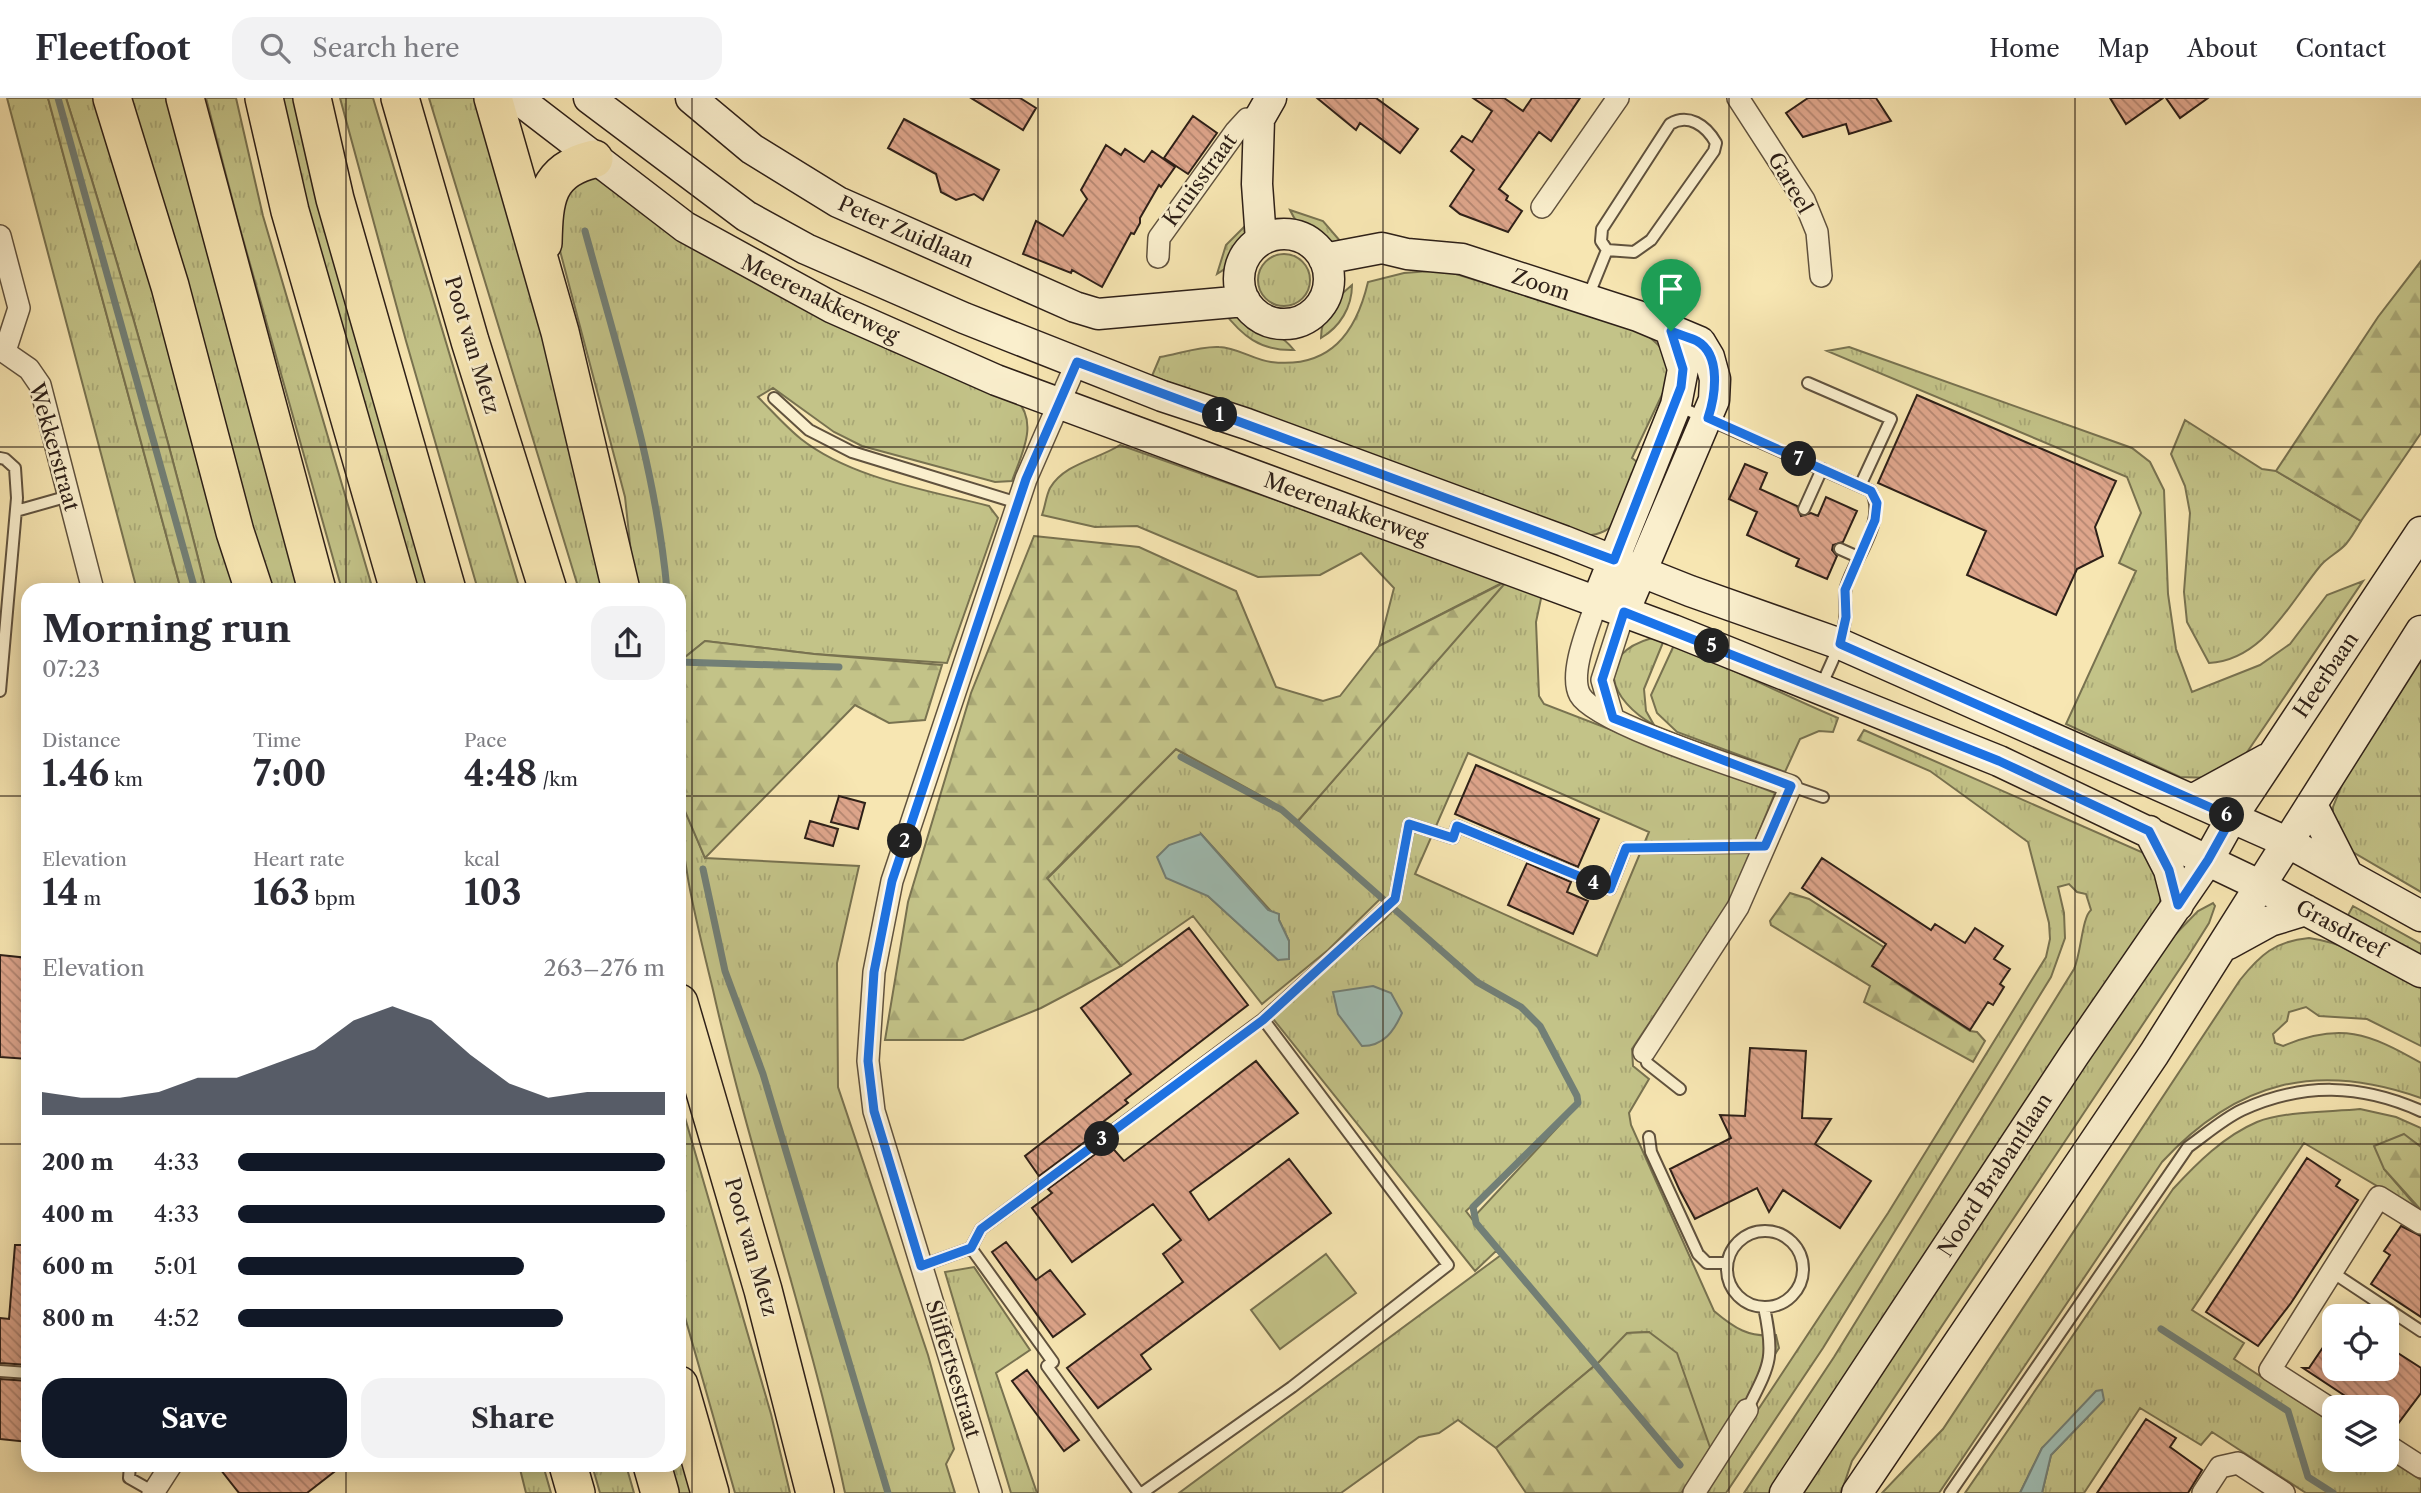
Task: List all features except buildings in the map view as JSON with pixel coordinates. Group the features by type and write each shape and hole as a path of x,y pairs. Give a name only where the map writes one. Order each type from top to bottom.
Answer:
{"highway":[{"path":"112,98 142,189 235,532 252,583"},
{"path":"185,98 315,583"},
{"path":"264,98 290,211 397,583"},
{"path":"312,98 335,199 445,583"},
{"name":"Poot van Metz","path":"400,98 470,341 546,583"},
{"path":"493,98 543,265 619,583"},
{"path":"543,265 544,207 550,188 570,167 594,159"},
{"name":"Poot van Metz","path":"686,1027 763,1290 815,1493"},
{"path":"686,1409 710,1493"},
{"path":"570,1472 576,1493"},
{"path":"654,1472 660,1493"}],"main road":[{"name":"Meerenakkerweg","path":"517,98 685,227 833,309 996,380 1611,607 1999,761 2208,860"},
{"name":"Meerenakkerweg","path":"589,98 746,216 806,249 964,318 1077,362 1840,644 2289,844"},
{"name":"Peter Zuidlaan","path":"691,98 752,149 800,181 855,211 1075,307 1098,314 1144,310 1242,291"},
{"name":"Kruisstraat","path":"1263,121 1290,235"},
{"name":"Kruisstraat","path":"1261,240 1257,184 1263,121"},
{"path":"1275,235 1290,235 1310,242 1326,270 1318,308 1294,323 1265,320 1242,291 1245,258 1261,240 1275,235"},
{"name":"Zoom","path":"1326,270 1382,248 1407,254 1462,259 1638,316 1700,342 1709,357 1715,379 1708,418 1641,572 1611,607"},
{"path":"1611,607 1614,560 1676,405 1683,369 1671,331"},
{"name":"Heerbaan","path":"2208,860 2232,817 2421,532"},
{"path":"1857,1493 2224,946 2421,631"},
{"path":"2192,800 2273,755"},
{"path":"2312,805 2347,874"},
{"path":"2149,831 2169,870 2178,905"},
{"path":"2289,844 2421,916"},
{"name":"Grasdreef","path":"2208,860 2262,886 2421,972"},
{"name":"Noord Brabantlaan","path":"1785,1493 2066,1067 2208,860"},
{"path":"2224,946 2270,921 2306,910"}],"street":[{"path":"1542,207 1618,98"},
{"name":"Gareel","path":"1738,98 1804,200 1816,232 1821,275"},
{"name":"Kruisstraat","path":"1158,257 1159,239 1236,131 1247,119 1263,121"},
{"name":"Wekkerstraat","path":"0,236 19,308 3,350 29,369 40,385 91,583"},
{"name":"Sliffertsestraat","path":"991,1493 874,1111 868,1061 874,972 892,881 1018,503 1077,362"},
{"path":"1611,607 1576,676 1579,694 1590,706 1613,718 1791,786 1738,907 1644,1052"},
{"path":"1611,607 1602,680 1613,718"},
{"path":"2322,1403 2270,1370 2379,1197 2421,1223"},
{"path":"1694,1493 1747,1410"},
{"path":"2399,1451 2418,1460"},
{"path":"2203,1493 2220,1467 2238,1463 2284,1493"},
{"path":"153,1492 166,1472"}],"lane":[{"path":"1681,117 1689,118 1712,135 1716,143 1714,150 1651,240 1634,252 1607,250 1601,241 1602,229 1670,124 1681,117"},
{"path":"1587,300 1607,250"},
{"path":"1808,383 1891,419 1860,486"},
{"path":"774,398 809,430 852,452 1018,503"},
{"path":"1676,405 1871,491 1877,503 1875,520 1845,590 1846,617 1840,644 1819,690"},
{"path":"0,458 15,468 16,511 0,691"},
{"path":"1804,509 1822,469"},
{"path":"16,511 69,496"},
{"path":"1840,550 1858,557"},
{"path":"1791,786 1824,797"},
{"path":"921,1266 971,1248 981,1229 1263,1020 1395,899 1409,824 1453,838 1457,826 1610,889 1626,848 1765,846"},
{"path":"971,1248 1053,1362 1047,1366 1141,1493 1292,1387 1448,1265 1263,1020"},
{"path":"1644,1052 1647,1063 1680,1089"},
{"path":"1950,1493 2188,1147 2240,1111 2284,1095 2337,1088 2388,1096 2421,1111"},
{"path":"1649,1137 1651,1152 1698,1254 1707,1263 1726,1263"},
{"path":"1772,1231 1794,1243 1803,1266 1797,1290 1777,1305 1764,1307 1740,1298 1731,1288 1726,1263 1738,1241 1748,1234 1772,1231"},
{"path":"2332,1272 2421,1331"},
{"path":"1747,1410 1769,1365 1770,1338 1764,1307"},
{"path":"0,1371 21,1372"},
{"path":"129,1472 129,1478 153,1492"}],"green space":[{"path":"7,98 48,98 179,583 135,583"},
{"path":"48,98 66,98 140,342 174,466 204,583 179,583"},
{"path":"66,98 94,98 105,124 245,583 204,583 140,342"},
{"path":"124,98 169,98 301,583 260,583"},
{"path":"206,98 236,98 263,216 371,583 340,583"},
{"path":"278,98 297,98 432,583 412,583 347,363"},
{"path":"340,98 373,98 518,583 476,583"},
{"path":"429,98 482,98 613,583 577,583"},
{"path":"592,177 602,180 772,292 892,351 1014,397 1022,406 1026,416 1027,438 1020,459 1012,481 995,482 862,446 834,432 773,388 758,397 784,424 821,453 891,482 989,506 998,518 947,663 814,654 705,641 686,656 686,583 634,583 625,497 554,228 559,190"},
{"path":"1290,210 1323,221 1347,249 1313,237 1299,225"},
{"path":"1252,219 1241,251 1231,264 1217,274 1226,245"},
{"path":"1284,254 1294,256 1302,262 1308,270 1308,290 1302,298 1294,304 1284,306 1274,304 1266,298 1260,290 1258,280 1260,270 1266,262 1274,256"},
{"path":"2421,261 2421,433 2361,521 2276,471 2378,317"},
{"path":"1443,270 1643,332 1664,352 1669,364 1669,380 1632,458 1641,465 1628,502 1615,523 1606,530 1581,535 1152,376 1160,357 1212,347 1238,351 1271,362 1292,363 1309,360 1337,344 1348,332 1368,282 1404,273"},
{"path":"1352,285 1344,316 1321,338 1323,322 1330,308"},
{"path":"1222,310 1261,325 1280,336 1294,350 1271,348 1253,340"},
{"path":"1849,347 2132,448 2150,462 2164,490 2168,594 2176,649 2192,692 2260,665 2290,644 2327,595 2363,581 2239,764 2212,778 2180,777 2066,724 2136,571 2119,563 2141,513 2127,477 1827,351"},
{"path":"2185,420 2262,469 2276,471 2361,521 2346,544 2321,565 2274,627 2245,652 2209,663 2187,622 2184,592 2190,513 2185,486 2171,454"},
{"path":"1120,445 1542,594 1536,622 1539,696 1544,704 1775,793 1730,902 1632,1049 1633,1066 1649,1079 1629,1113 1631,1125 1714,1311 1742,1330 1758,1335 1776,1335 1779,1348 1712,1453 1649,1332 1628,1333 1599,1362 1496,1448 1458,1420 1439,1433 1419,1437 1341,1493 1179,1493 1501,1255 1496,1251 1475,1271 1270,1015 1384,920 1394,909 1381,898 1328,950 1262,1004 1193,916 1121,966 1047,879 1176,749 1272,802 1297,822 1504,582 1379,646 1394,588 1361,553 1320,575 1258,577 1137,526 1095,527 1042,515 1050,488 1056,480 1073,467","holes":["1468,753 1649,832 1597,956 1415,874","1201,834 1279,920 1289,941 1278,960 1208,896","1568,1116 1472,1219 1466,1211"]},
{"path":"1034,536 1139,547 1236,591 1276,687 1323,701 1340,696 1379,646 1507,581 1297,822 1272,802 1176,749 1047,878 1121,966 1041,1008 963,1040 885,1040 908,902 971,693"},
{"path":"1652,638 1664,640 1644,689 1646,711 1654,725 1627,704 1614,679 1615,667 1621,655 1633,646"},
{"path":"705,641 942,665 925,720 889,723 855,705 705,858 686,814 686,656"},
{"path":"1674,645 1838,718 1833,732 1819,731 1800,739 1785,772 1677,732 1657,713 1651,695"},
{"path":"2421,655 2421,892 2346,848 2333,821 2333,807 2345,777"},
{"path":"1864,730 2146,854 2158,880 2159,909 1776,1493 1744,1493 1834,1357 2074,969 2091,910 2086,894 2077,892 2069,884 2058,887 2064,913 2065,938 2051,977 1823,1348 1726,1493 1703,1493 1888,1213 2046,957 2050,939 2049,923 2028,842 1930,771 1858,740"},
{"path":"686,812 705,858 859,866 837,963 838,1087 928,1355 954,1449 946,1464 955,1493 845,1493 815,1366 728,1053 686,864"},
{"path":"1790,893 1809,899 1907,962 1895,982 1970,1031 1977,1032 1985,1041 1973,1062 1864,1002 1870,986 1771,925 1770,921"},
{"path":"2213,903 2215,906 2209,923 2187,958 1852,1461 1841,1493 1795,1493 2164,946 2198,911"},
{"path":"2353,906 2421,944 2421,958 2347,917"},
{"path":"2309,938 2354,951 2421,987 2421,1046 2367,1019 2319,1016 2306,1007 2289,1012 2287,1021 2273,1034 2275,1043 2283,1046 2321,1034 2338,1033 2354,1034 2386,1044 2421,1063 2421,1098 2383,1087 2347,1081 2313,1081 2281,1086 2249,1096 2190,1134 2162,1162 1939,1493 1882,1493 1943,1429 2240,980 2254,963 2269,951 2287,942"},
{"path":"2360,1109 2396,1117 2421,1128 2421,1147 2404,1135 2384,1169 2421,1212 2304,1143 2192,1310 2244,1343 2234,1359 2322,1416 2322,1472 2399,1472 2399,1466 2421,1480 2421,1493 2306,1493 2212,1432 2201,1445 2140,1408 2084,1493 2042,1493 2051,1455 2104,1400 2042,1448 2020,1493 1965,1493 2173,1189 2222,1142 2257,1122 2294,1114"},
{"path":"686,1121 771,1414 790,1493 735,1493 686,1321"},
{"path":"2404,1134 2421,1147 2421,1210 2384,1169 2374,1146"},
{"path":"1326,1254 1356,1293 1280,1349 1251,1310"},
{"path":"974,1267 1030,1350 996,1373 1037,1493 1011,1493 945,1272"},
{"path":"1649,1332 1677,1353 1712,1453 1681,1493 1526,1493 1496,1448 1599,1362 1627,1333"},
{"path":"686,1460 695,1493 676,1493 670,1472 686,1472"},
{"path":"521,1472 545,1472 551,1493 526,1493"},
{"path":"594,1472 628,1472 634,1493 600,1493"}],"water":[{"path":"1201,834 1268,910 1279,914 1289,941 1289,959 1278,960 1208,896 1166,878 1157,857 1169,845"},
{"path":"1373,986 1391,993 1402,1013 1387,1036 1376,1043 1362,1046 1338,1014 1333,992"},
{"path":"2102,1390 2104,1400 2051,1455 2042,1493 2020,1493 2042,1448 2096,1391"}],"waterway":[{"path":"58,98 193,583"},
{"path":"585,231 645,454 662,544 666,583"},
{"path":"686,662 839,667"},
{"path":"1181,757 1282,810 1477,982 1521,1007 1540,1026 1577,1096 1578,1103 1473,1207 1476,1223 1680,1465"},
{"path":"703,869 725,971 763,1074 888,1493"},
{"path":"2161,1329 2288,1411 2308,1477 2333,1493"}],"route":[{"path":"1671,331 1700,342 1709,357 1715,379 1714,400 1708,418 1871,491 1877,503 1875,520 1845,590 1846,617 1840,644 2232,817 2178,905 2169,870 2149,831 1999,761 1624,612 1606,660 1602,680 1613,718 1791,786 1765,846 1626,848 1610,889 1457,826 1453,838 1409,824 1395,899 1263,1020 981,1229 971,1248 921,1266 874,1111 868,1061 874,972 892,881 1026,479 1077,362 1162,396 1247,424 1614,560 1681,387 1683,369 1671,331"}]}
